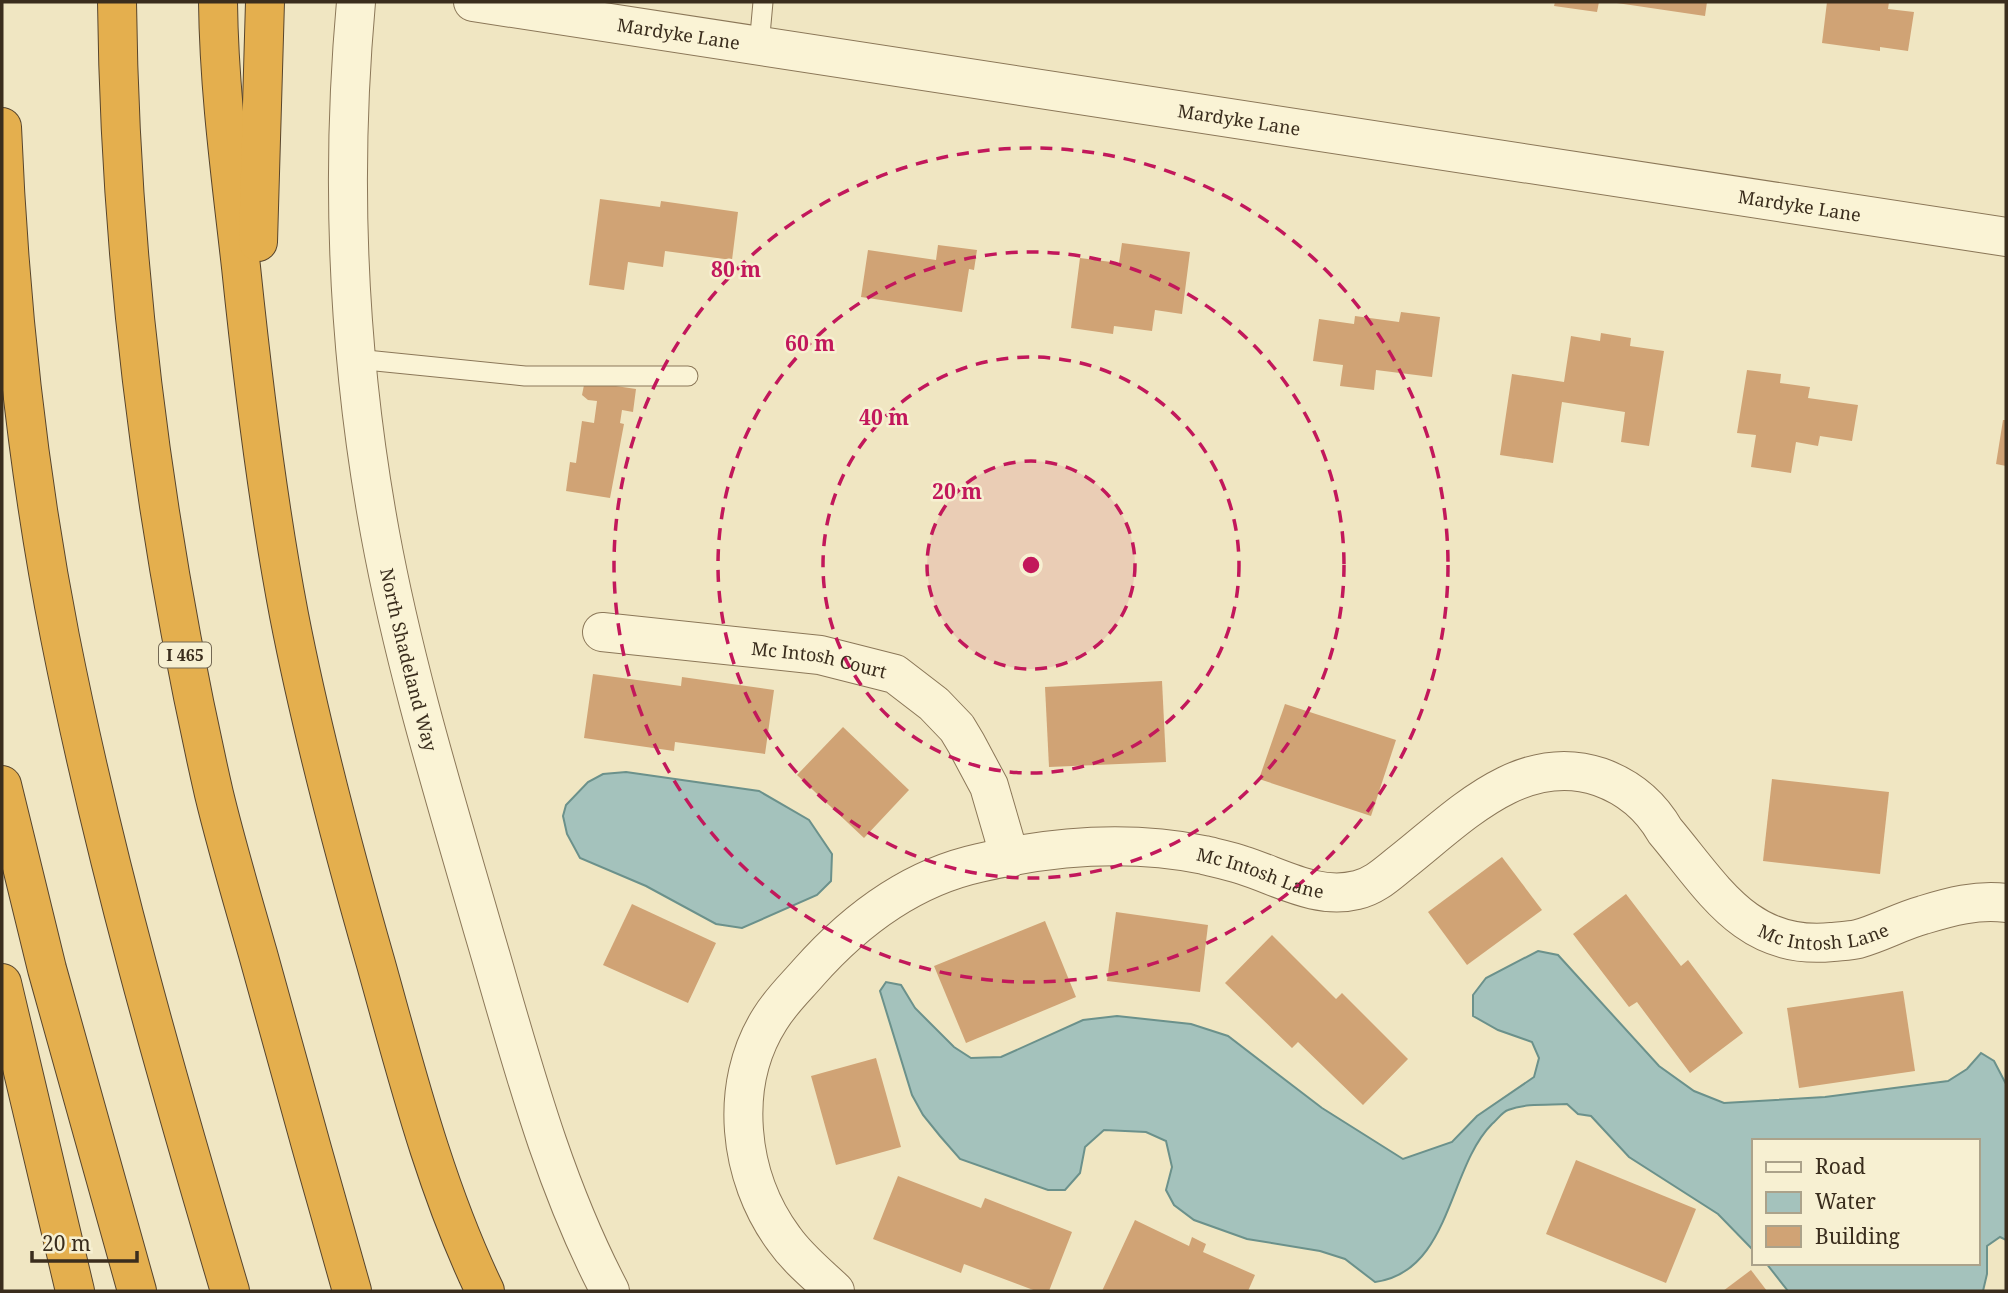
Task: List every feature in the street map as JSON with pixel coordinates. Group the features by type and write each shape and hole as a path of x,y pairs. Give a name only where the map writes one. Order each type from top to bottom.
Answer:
{"highway":[{"name":"I 465","path":"117,2 124,201 131,283 160,512 180,631 215,796 352,1291"},
{"path":"218,2 219,64 255,395 289,614 311,720 426,1141 454,1220 485,1291"},
{"path":"255,395 265,2"},
{"path":"2,127 19,355 40,516 60,635 91,780 130,940 230,1291"},
{"path":"2,785 47,969 137,1291"},
{"path":"2,983 75,1291"}],"street":[{"name":"North Shadeland Way","path":"356,2 347,116 350,264 356,359 381,536 410,668 434,760 535,1106 572,1212 610,1291"},
{"name":"Mardyke Lane","path":"473,2 2006,237"},
{"name":"Mc Intosh Court","path":"602,632 820,655 895,674 934,704 957,728 989,786 1010,858"},
{"name":"Mc Intosh Lane","path":"835,1291 817,1276 784,1240 754,1183 746,1149 744,1118 750,1069 762,1036 787,995 820,958 871,913 929,880 977,863 1092,846 1157,848 1238,863 1307,890 1334,893 1352,891 1377,882 1484,798 1512,781 1543,773 1574,772 1605,779 1633,794 1656,816 1665,831 1733,912 1760,929 1790,942 1808,944 1858,939 1939,909 1983,902 2006,903"}],"lane":[{"path":"759,46 763,2"},
{"path":"356,359 525,376 688,376"}],"water":[{"path":"626,772 759,791 809,820 832,854 831,881 817,895 742,928 716,924 646,886 580,858 567,834 563,816 566,805 588,782 603,774"},
{"path":"1538,951 1558,955 1659,1066 1694,1091 1724,1103 1825,1097 1948,1081 1967,1069 1981,1053 1994,1061 2006,1084 2006,1240 2000,1237 1987,1246 1987,1274 1983,1291 1788,1291 1768,1265 1980,1265 1980,1139 1752,1139 1752,1249 1718,1214 1629,1157 1591,1116 1578,1114 1567,1104 1522,1106 1502,1114 1477,1143 1434,1239 1419,1259 1400,1274 1375,1282 1345,1259 1320,1251 1247,1239 1194,1220 1174,1205 1166,1190 1172,1167 1166,1141 1146,1132 1104,1130 1085,1147 1080,1173 1065,1190 1048,1190 960,1159 923,1115 912,1095 880,991 886,982 901,985 915,1008 954,1047 971,1058 1001,1057 1083,1020 1117,1016 1191,1024 1228,1036 1322,1108 1403,1159 1452,1142 1477,1116 1534,1077 1539,1058 1532,1042 1498,1030 1473,1016 1473,995 1486,978"}],"building":[{"path":"1555,2 1599,2 1597,12 1554,6"},
{"path":"1610,2 1707,2 1705,16"},
{"path":"1827,2 1889,2 1888,9 1914,12 1908,51 1880,47 1880,51 1822,43"},
{"path":"600,199 660,207 661,201 738,212 732,260 665,251 663,267 628,262 624,290 589,285"},
{"path":"1122,243 1190,252 1182,314 1155,310 1152,331 1114,326 1113,334 1071,328 1080,258 1119,263"},
{"path":"938,245 977,250 974,270 969,269 962,312 861,297 868,250 936,260"},
{"path":"1401,312 1440,317 1432,377 1376,370 1374,390 1340,386 1343,365 1313,361 1319,319 1354,324 1355,316 1399,322"},
{"path":"1601,333 1631,338 1630,346 1664,351 1649,446 1621,442 1625,412 1562,402 1553,463 1500,455 1512,374 1564,382 1571,336 1600,341"},
{"path":"1747,370 1781,374 1780,383 1810,387 1808,398 1858,405 1852,441 1820,436 1818,446 1796,442 1791,473 1751,467 1756,435 1737,433"},
{"path":"589,382 636,389 633,412 622,410 620,423 624,424 610,498 566,491 570,462 576,463 582,421 594,423 597,401 588,400 582,395 584,385"},
{"path":"2003,420 2006,420 2006,466 1996,464"},
{"path":"593,674 681,686 682,677 774,690 765,754 675,742 674,751 584,738"},
{"path":"1162,681 1166,762 1049,767 1045,687"},
{"path":"1285,704 1396,740 1371,816 1259,779"},
{"path":"843,727 909,790 864,838 797,775"},
{"path":"1772,779 1889,792 1880,874 1763,861"},
{"path":"1502,857 1542,910 1467,965 1428,912"},
{"path":"1626,894 1681,966 1688,960 1743,1033 1690,1073 1637,1002 1629,1007 1573,934"},
{"path":"632,904 716,943 688,1003 603,965"},
{"path":"1116,912 1208,925 1200,992 1107,981"},
{"path":"1045,921 1076,997 966,1043 934,966"},
{"path":"1272,935 1336,999 1342,993 1408,1059 1363,1105 1298,1042 1292,1048 1225,983"},
{"path":"1903,991 1915,1071 1799,1088 1787,1008"},
{"path":"876,1058 901,1147 836,1165 811,1076"},
{"path":"1576,1160 1696,1209 1666,1283 1546,1234"},
{"path":"898,1176 981,1208 985,1198 1072,1232 1049,1291 1036,1291 964,1264 961,1273 873,1239"},
{"path":"1135,1220 1189,1246 1192,1237 1206,1244 1203,1252 1255,1275 1248,1291 1102,1291"},
{"path":"1751,1270 1767,1291 1723,1291"}]}
